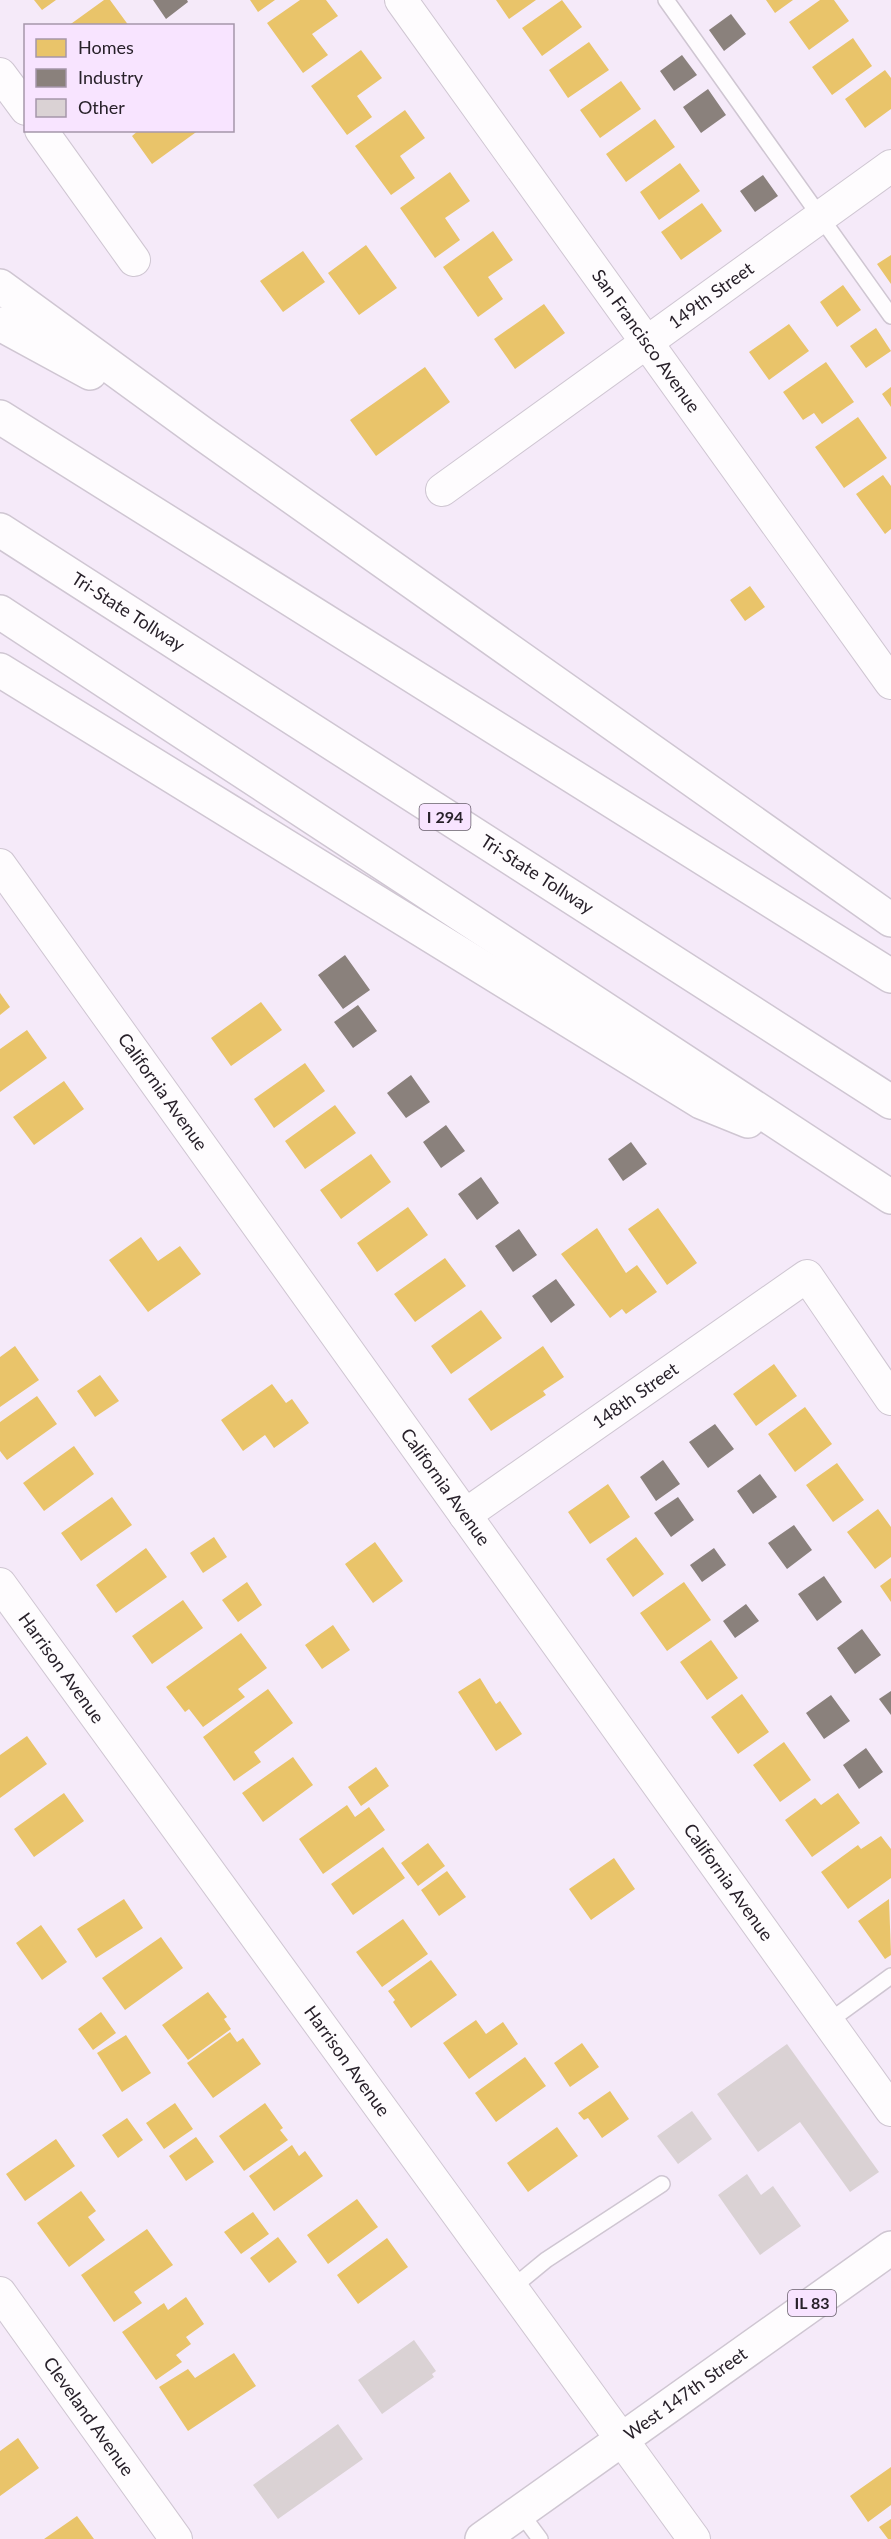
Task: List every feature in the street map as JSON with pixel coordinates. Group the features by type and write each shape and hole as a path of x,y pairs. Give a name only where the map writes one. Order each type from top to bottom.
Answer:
{"main road":[{"path":"0,286 202,434 891,920"},
{"path":"0,324 202,434"},
{"path":"0,417 92,478 891,976"},
{"name":"Tri-State Tollway","path":"0,530 891,1102"},
{"path":"0,612 891,1197"},
{"path":"0,670 701,1101 819,1150"},
{"name":"West 147th Street","path":"483,2539 621,2438 891,2248"}],"street":[{"name":"San Francisco Avenue","path":"401,0 644,342 891,683"},
{"path":"0,74 24,106"},
{"path":"42,132 134,260"},
{"name":"149th Street","path":"442,489 891,166"},
{"name":"California Avenue","path":"0,865 891,2110"},
{"name":"148th Street","path":"465,1515 807,1276 891,1399"},
{"name":"Harrison Avenue","path":"0,1584 694,2539"},
{"name":"Cleveland Avenue","path":"0,2293 176,2539"}],"lane":[{"path":"666,0 891,316"},
{"path":"828,2022 891,1976"},
{"path":"512,2288 546,2260 662,2184"},
{"path":"520,2512 540,2539"}],"building: Homes":[{"path":"34,0 56,0 42,10"},
{"path":"104,0 110,0 128,24 71,24"},
{"path":"250,0 275,0 258,12"},
{"path":"300,0 326,0 338,16 312,34 328,55 303,73 267,23"},
{"path":"496,0 536,0 509,19"},
{"path":"562,0 582,27 542,56 522,28"},
{"path":"766,0 793,0 775,13"},
{"path":"820,0 834,0 849,21 809,50 789,22"},
{"path":"853,38 872,66 832,95 812,67"},
{"path":"589,42 609,70 568,98 549,70"},
{"path":"361,50 382,78 357,96 372,117 347,135 311,86"},
{"path":"885,70 891,78 891,109 865,128 845,99"},
{"path":"621,81 641,109 600,138 580,110"},
{"path":"405,110 425,138 400,156 415,178 391,195 355,146"},
{"path":"655,119 675,147 626,182 606,154"},
{"path":"137,132 196,132 152,164 132,136"},
{"path":"680,163 700,191 659,220 640,192"},
{"path":"450,172 470,201 445,218 460,240 435,258 400,208"},
{"path":"702,203 722,231 681,260 661,232"},
{"path":"493,231 513,260 488,277 503,299 478,317 443,267"},
{"path":"366,245 397,288 359,315 328,273"},
{"path":"303,251 325,282 283,312 260,281"},
{"path":"891,255 891,284 877,264"},
{"path":"843,285 861,310 837,327 820,302"},
{"path":"544,304 565,333 515,369 494,339"},
{"path":"789,324 809,351 769,380 749,352"},
{"path":"876,328 891,351 866,368 850,346"},
{"path":"826,362 854,402 822,424 814,413 803,420 783,392"},
{"path":"425,367 450,402 376,456 350,420"},
{"path":"891,387 891,407 882,394"},
{"path":"858,417 887,458 844,488 815,447"},
{"path":"883,475 891,486 891,529 885,534 856,494"},
{"path":"750,586 765,607 745,621 730,600"},
{"path":"0,993 10,1007 0,1015"},
{"path":"261,1002 282,1030 231,1066 211,1038"},
{"path":"27,1030 47,1058 0,1092 0,1049"},
{"path":"305,1063 325,1091 274,1128 254,1099"},
{"path":"64,1081 84,1109 34,1145 13,1117"},
{"path":"335,1105 356,1133 305,1169 285,1141"},
{"path":"371,1154 391,1182 341,1219 320,1190"},
{"path":"408,1207 428,1235 377,1272 357,1243"},
{"path":"658,1208 697,1263 667,1285 628,1229"},
{"path":"597,1228 626,1273 637,1265 657,1292 626,1314 622,1309 610,1318 561,1254"},
{"path":"141,1237 158,1261 180,1246 201,1274 148,1312 109,1260"},
{"path":"445,1258 466,1286 415,1322 394,1294"},
{"path":"481,1310 502,1338 451,1374 431,1346"},
{"path":"15,1346 39,1380 0,1407 0,1357"},
{"path":"543,1346 564,1377 543,1391 546,1395 491,1431 468,1399"},
{"path":"774,1364 797,1396 756,1426 733,1394"},
{"path":"100,1375 119,1401 95,1417 77,1391"},
{"path":"272,1384 286,1403 292,1399 309,1423 274,1448 265,1435 243,1451 221,1420"},
{"path":"37,1396 57,1424 7,1460 0,1451 0,1422"},
{"path":"805,1407 832,1444 795,1472 768,1434"},
{"path":"74,1446 94,1474 44,1511 23,1483"},
{"path":"837,1463 864,1500 833,1522 806,1485"},
{"path":"608,1484 630,1517 590,1544 568,1512"},
{"path":"112,1497 132,1525 81,1561 61,1533"},
{"path":"878,1509 891,1527 891,1557 875,1569 847,1532"},
{"path":"214,1537 227,1557 203,1573 190,1553"},
{"path":"636,1537 664,1574 633,1597 606,1559"},
{"path":"375,1542 403,1581 373,1603 345,1564"},
{"path":"146,1548 167,1577 116,1613 96,1585"},
{"path":"891,1578 891,1602 880,1586"},
{"path":"247,1582 262,1605 238,1622 222,1600"},
{"path":"684,1582 711,1620 667,1651 640,1613"},
{"path":"183,1600 203,1628 152,1664 132,1636"},
{"path":"333,1625 350,1650 322,1669 305,1645"},
{"path":"241,1633 267,1668 238,1689 245,1697 203,1727 189,1709 185,1712 166,1687"},
{"path":"711,1640 738,1678 707,1700 680,1662"},
{"path":"480,1678 496,1704 500,1701 522,1734 496,1751 458,1692"},
{"path":"268,1689 293,1723 254,1752 261,1762 234,1781 203,1737"},
{"path":"742,1694 769,1732 738,1754 711,1717"},
{"path":"27,1736 47,1764 0,1798 0,1755"},
{"path":"784,1742 811,1780 780,1802 753,1765"},
{"path":"293,1757 313,1785 263,1822 242,1793"},
{"path":"376,1767 389,1786 361,1806 348,1787"},
{"path":"64,1793 84,1821 34,1857 14,1829"},
{"path":"838,1793 860,1823 812,1857 785,1820 815,1798 821,1805"},
{"path":"347,1805 355,1817 369,1807 385,1830 323,1874 299,1839"},
{"path":"881,1836 891,1849 891,1878 848,1909 821,1872 858,1845 861,1849"},
{"path":"428,1843 445,1866 418,1886 401,1863"},
{"path":"383,1847 405,1878 353,1915 331,1884"},
{"path":"614,1858 635,1889 591,1920 569,1889"},
{"path":"447,1871 466,1897 439,1916 421,1890"},
{"path":"124,1899 143,1928 96,1958 77,1929"},
{"path":"889,1899 891,1955 885,1959 858,1921"},
{"path":"403,1919 428,1954 382,1987 356,1952"},
{"path":"41,1925 67,1962 42,1980 16,1943"},
{"path":"161,1937 183,1968 125,2010 102,1978"},
{"path":"431,1960 457,1995 411,2028 388,1991"},
{"path":"208,1992 227,2017 224,2019 231,2029 188,2060 162,2025"},
{"path":"101,2012 116,2033 93,2050 78,2029"},
{"path":"476,2020 486,2034 503,2022 518,2044 469,2079 443,2043"},
{"path":"230,2032 237,2042 243,2038 261,2064 213,2098 187,2063"},
{"path":"126,2035 151,2073 122,2092 97,2053"},
{"path":"582,2043 599,2067 570,2087 554,2063"},
{"path":"525,2057 546,2086 496,2122 475,2093"},
{"path":"610,2091 629,2119 602,2138 588,2118 584,2120 578,2113"},
{"path":"175,2103 193,2129 164,2149 146,2123"},
{"path":"265,2103 283,2128 280,2130 288,2140 244,2171 219,2136"},
{"path":"127,2118 143,2140 118,2158 102,2135"},
{"path":"557,2127 578,2156 528,2192 507,2163"},
{"path":"196,2137 214,2162 186,2181 169,2156"},
{"path":"56,2139 75,2166 25,2201 6,2174"},
{"path":"292,2145 299,2156 305,2151 323,2176 274,2211 249,2176"},
{"path":"81,2191 96,2211 88,2217 105,2240 69,2267 37,2223"},
{"path":"357,2199 378,2227 328,2264 307,2235"},
{"path":"253,2212 269,2234 241,2254 224,2232"},
{"path":"147,2229 173,2265 134,2292 142,2303 114,2322 81,2275"},
{"path":"278,2237 297,2262 269,2283 250,2258"},
{"path":"387,2238 408,2267 358,2304 337,2275"},
{"path":"186,2297 204,2324 186,2337 191,2344 176,2355 182,2362 156,2380 122,2332 164,2303 168,2310"},
{"path":"234,2353 256,2386 188,2431 159,2387 188,2369 195,2378"},
{"path":"18,2438 39,2468 0,2496 0,2451"},
{"path":"891,2467 891,2505 868,2522 850,2496"},
{"path":"77,2516 94,2539 44,2539"},
{"path":"891,2519 891,2539 888,2539 879,2527"}],"building: Industry":[{"path":"153,0 187,0 188,2 166,19"},
{"path":"731,14 746,34 724,51 709,30"},
{"path":"682,55 697,75 674,91 660,71"},
{"path":"708,89 726,115 701,133 683,107"},
{"path":"763,175 778,196 755,212 740,191"},
{"path":"345,955 370,990 343,1009 318,975"},
{"path":"358,1005 377,1031 353,1048 334,1022"},
{"path":"411,1075 430,1102 406,1118 387,1093"},
{"path":"446,1125 465,1151 441,1168 423,1142"},
{"path":"631,1142 647,1164 623,1181 608,1159"},
{"path":"481,1177 499,1203 477,1220 458,1194"},
{"path":"519,1229 537,1255 513,1272 495,1246"},
{"path":"556,1279 575,1305 551,1323 532,1296"},
{"path":"715,1424 734,1449 708,1468 689,1442"},
{"path":"663,1460 680,1484 656,1501 640,1477"},
{"path":"760,1474 777,1497 753,1514 737,1491"},
{"path":"678,1497 694,1520 671,1537 654,1513"},
{"path":"794,1525 812,1550 787,1569 768,1543"},
{"path":"714,1548 726,1565 702,1582 690,1565"},
{"path":"824,1576 842,1602 817,1621 798,1594"},
{"path":"746,1604 759,1621 735,1638 723,1621"},
{"path":"862,1629 881,1655 855,1674 837,1648"},
{"path":"891,1691 891,1715 879,1699"},
{"path":"831,1695 850,1721 824,1739 806,1713"},
{"path":"866,1748 883,1772 859,1789 843,1765"}],"building: Other":[{"path":"787,2044 879,2172 850,2192 800,2122 758,2152 717,2094"},
{"path":"692,2111 712,2139 678,2164 657,2136"},
{"path":"747,2174 761,2195 773,2186 801,2226 760,2255 718,2195"},
{"path":"414,2340 436,2371 432,2374 434,2377 382,2414 358,2380"},
{"path":"338,2424 363,2459 278,2519 253,2485"}]}
